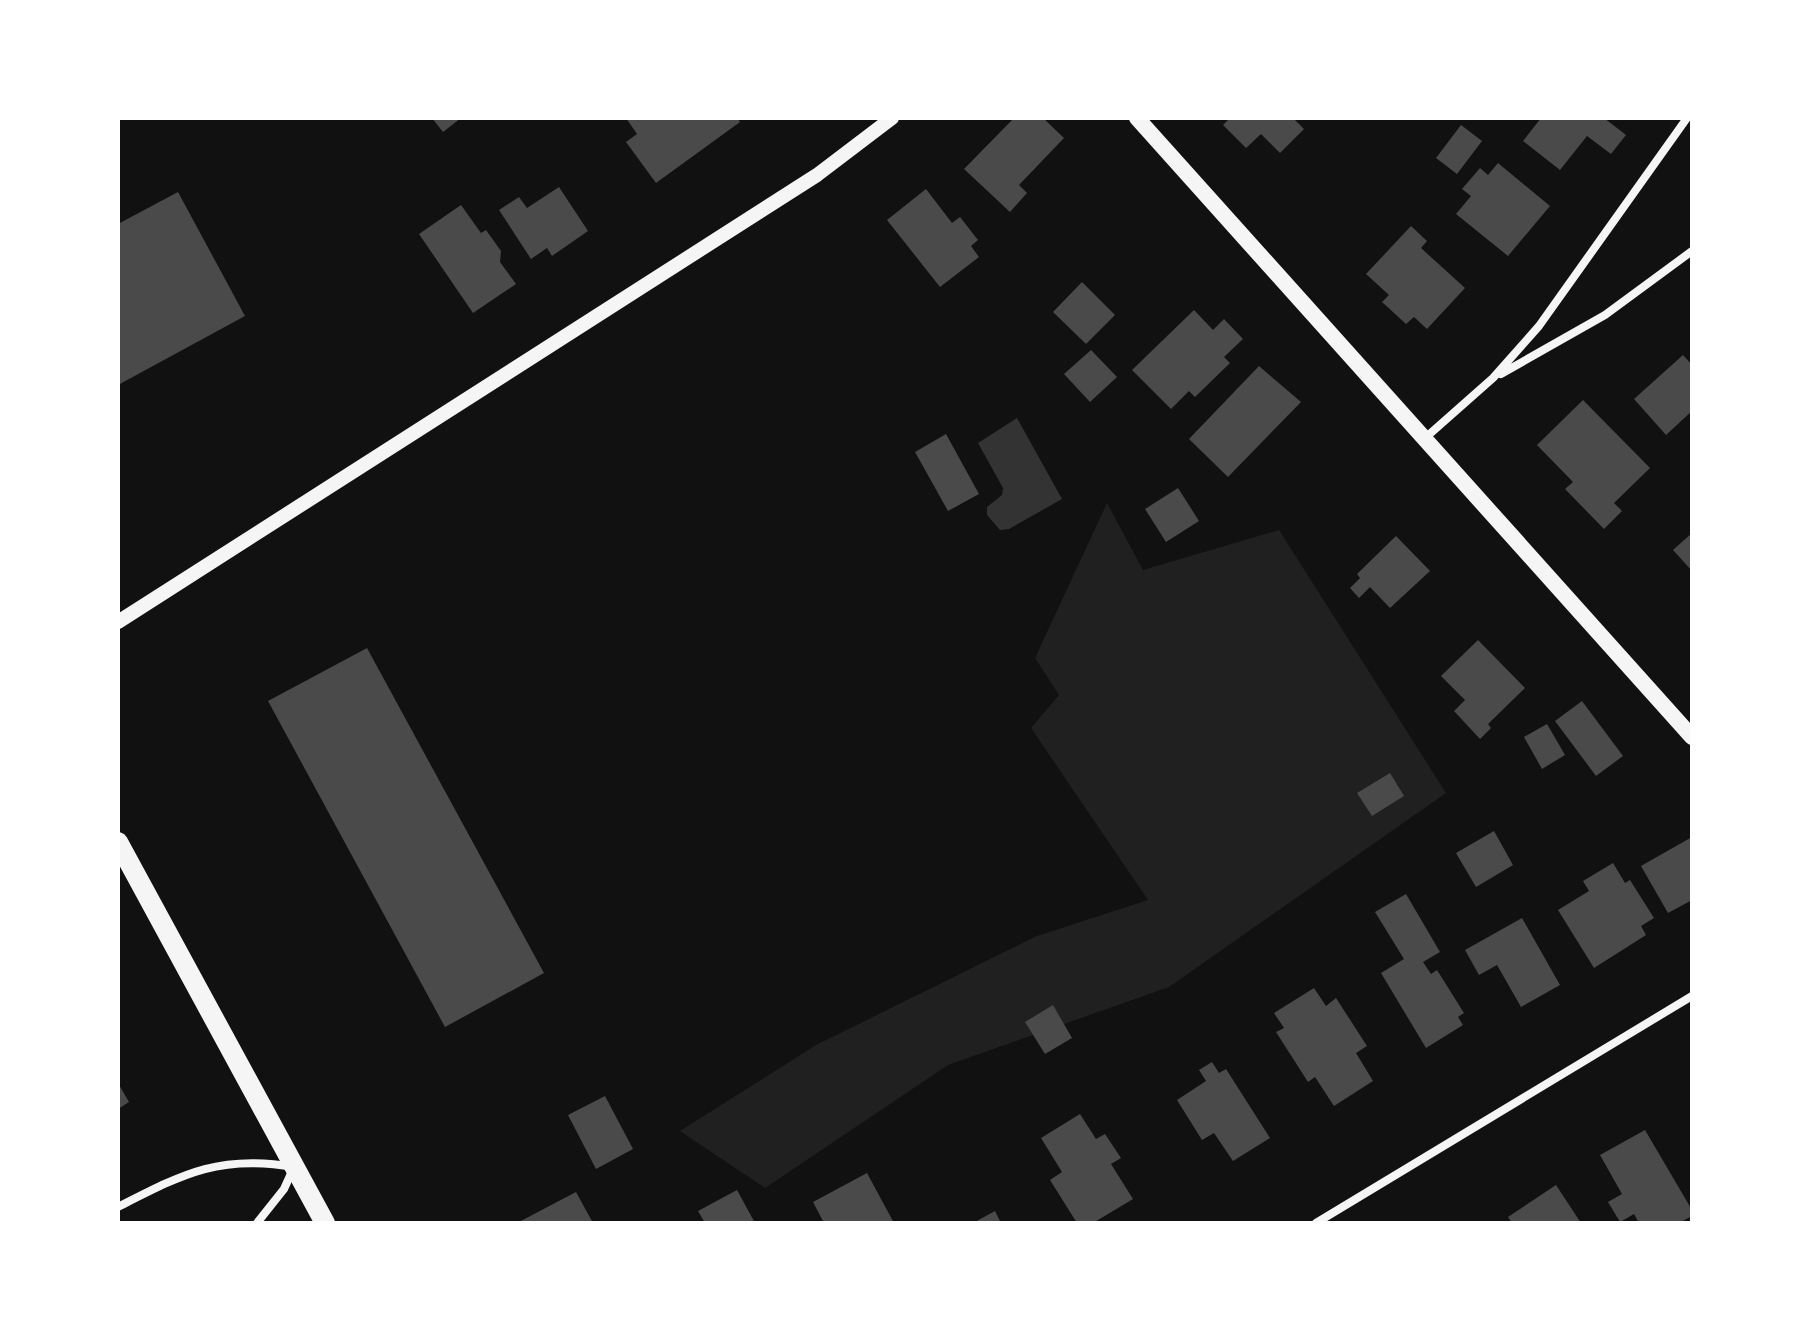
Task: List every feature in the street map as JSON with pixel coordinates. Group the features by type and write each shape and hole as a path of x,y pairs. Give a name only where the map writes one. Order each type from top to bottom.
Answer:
{"main road":[{"path":"1137,118 1692,737"},
{"path":"118,842 325,1223"}],"street":[{"path":"118,622 804,183 892,118"},
{"path":"1424,439 1493,378 1575,278 1687,118"},
{"path":"1493,378 1605,315 1692,251"},
{"path":"1316,1223 1692,996"},
{"path":"118,1207 166,1182 232,1162 294,1167 284,1189 257,1223"}],"shaded area":[{"path":"1017,418 1062,499 1009,529 1000,530 987,515 987,507 1002,495 1003,488 978,443"},
{"path":"1107,503 1143,570 1279,530 1446,793 1169,987 948,1065 765,1188 680,1131 816,1045 1037,936 1148,900 1031,728 1059,695 1035,658"}],"building":[{"path":"432,118 461,118 443,132"},
{"path":"626,118 737,118 740,122 656,183 626,142 637,134"},
{"path":"1014,118 1043,118 1064,138 1019,185 1027,193 1010,212 964,169"},
{"path":"1230,118 1293,118 1304,129 1280,153 1261,134 1246,148 1223,125"},
{"path":"1541,118 1604,118 1626,135 1611,154 1587,136 1560,170 1523,141"},
{"path":"1461,125 1482,141 1457,174 1436,158"},
{"path":"1498,163 1550,206 1508,256 1456,214 1471,196 1462,189 1480,168 1488,175"},
{"path":"559,187 588,231 552,256 547,248 531,259 499,210 519,197 527,208"},
{"path":"926,189 952,223 960,217 978,240 971,246 979,257 940,287 887,220"},
{"path":"178,192 245,316 118,385 118,224"},
{"path":"461,205 481,233 486,230 501,251 500,262 516,284 473,313 419,234"},
{"path":"1411,226 1427,241 1421,248 1465,288 1427,329 1414,317 1406,324 1382,302 1389,295 1366,274"},
{"path":"1082,282 1115,315 1086,344 1053,312"},
{"path":"1194,310 1213,330 1224,319 1243,339 1224,357 1230,363 1195,397 1189,391 1171,409 1132,370"},
{"path":"1091,350 1117,377 1090,402 1064,374"},
{"path":"1683,355 1692,365 1692,411 1666,435 1634,399"},
{"path":"1259,366 1301,402 1228,477 1189,439"},
{"path":"1583,400 1650,468 1614,503 1622,511 1604,529 1565,489 1573,482 1537,445"},
{"path":"946,434 979,494 948,511 915,452"},
{"path":"1178,488 1199,521 1166,542 1145,509"},
{"path":"1692,533 1692,571 1673,550"},
{"path":"1396,536 1430,571 1390,608 1370,587 1359,598 1350,588 1360,578 1357,574"},
{"path":"1478,640 1525,688 1488,724 1491,728 1480,739 1454,711 1465,700 1441,676"},
{"path":"367,648 544,973 445,1027 268,701"},
{"path":"1582,701 1623,756 1596,776 1555,721"},
{"path":"1547,724 1565,755 1542,769 1524,737"},
{"path":"1390,773 1404,796 1372,816 1357,793"},
{"path":"1494,831 1513,865 1476,887 1456,853"},
{"path":"1692,837 1692,900 1668,913 1641,866"},
{"path":"1613,863 1625,883 1630,880 1654,918 1641,926 1646,935 1594,968 1558,910 1589,891 1583,881"},
{"path":"1406,894 1440,952 1423,962 1431,974 1437,970 1464,1013 1458,1017 1463,1025 1426,1048 1381,973 1404,959 1375,912"},
{"path":"1522,918 1560,985 1521,1007 1497,965 1479,975 1465,950"},
{"path":"1314,988 1326,1006 1336,998 1367,1046 1356,1053 1373,1081 1334,1106 1315,1077 1308,1082 1276,1032 1284,1028 1274,1013"},
{"path":"1053,1005 1072,1038 1045,1054 1025,1022"},
{"path":"1212,1062 1219,1073 1226,1069 1270,1138 1233,1161 1214,1133 1202,1140 1177,1100 1206,1081 1199,1070"},
{"path":"118,1083 129,1102 118,1109"},
{"path":"605,1096 633,1149 596,1169 568,1115"},
{"path":"1080,1114 1096,1139 1105,1134 1121,1158 1111,1164 1133,1199 1093,1223 1077,1223 1050,1180 1062,1172 1041,1138"},
{"path":"1645,1130 1692,1210 1692,1216 1679,1223 1639,1223 1634,1214 1620,1222 1608,1202 1622,1194 1600,1155"},
{"path":"867,1173 894,1223 824,1223 813,1202"},
{"path":"1556,1185 1581,1223 1512,1223 1508,1217"},
{"path":"737,1190 755,1223 705,1223 698,1211"},
{"path":"576,1192 593,1223 517,1223"},
{"path":"995,1211 1001,1223 973,1223"}]}
